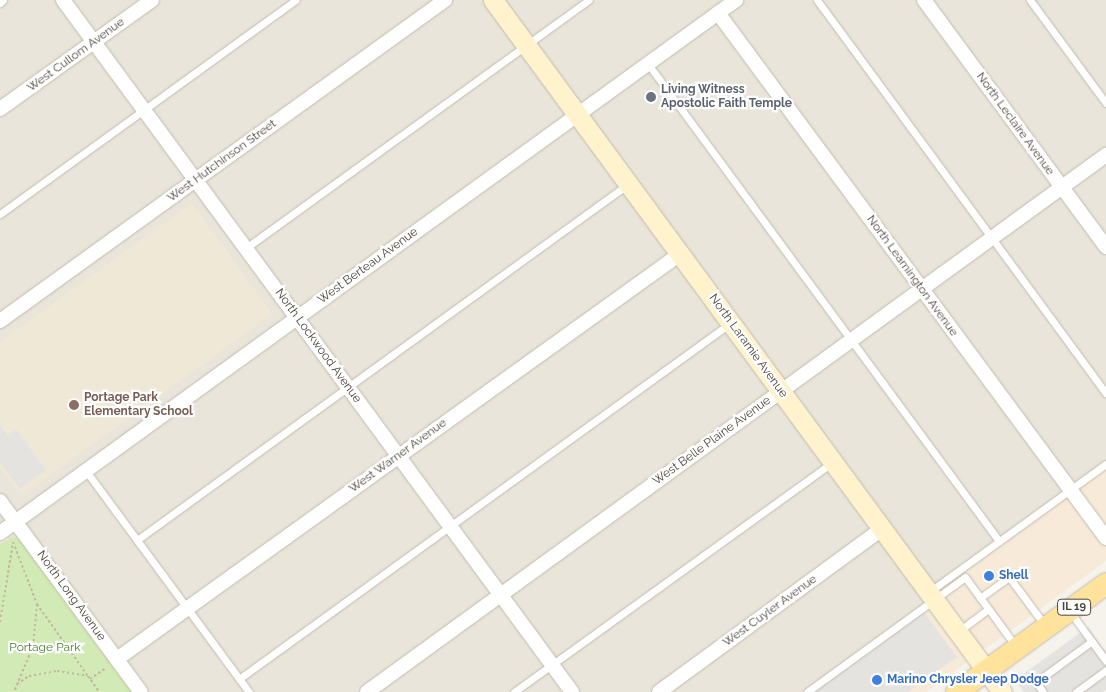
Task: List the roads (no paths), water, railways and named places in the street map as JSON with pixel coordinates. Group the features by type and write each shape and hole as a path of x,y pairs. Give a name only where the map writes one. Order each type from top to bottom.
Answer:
{"main road":[{"name":"IL 19","path":"956,692 1106,584"}],"street":[{"name":"North Lockwood Avenue","path":"63,0 572,692"},
{"name":"West Cullom Avenue","path":"0,109 152,0"},
{"name":"West Hutchinson Street","path":"0,321 445,0"},
{"name":"North Laramie Avenue","path":"493,0 1002,692"},
{"name":"West Berteau Avenue","path":"0,533 736,0"},
{"name":"North Leclaire Avenue","path":"924,0 1106,247"},
{"name":"North Leamington Avenue","path":"718,13 1106,538"},
{"name":"West Belle Plaine Avenue","path":"367,692 1106,155"},
{"name":"West Warner Avenue","path":"111,663 680,254"},
{"name":"North Long Avenue","path":"0,501 111,663 141,692"},
{"name":"West Cuyler Avenue","path":"658,692 882,529"}],"lane":[{"path":"0,2 4,0"},
{"path":"0,214 296,0"},
{"path":"246,248 588,0"},
{"path":"816,0 1106,393"},
{"path":"1030,0 1106,103"},
{"path":"648,64 999,541"},
{"path":"137,540 628,184"},
{"path":"239,679 731,323"},
{"path":"514,692 833,462"},
{"path":"807,692 932,596 999,541 1106,464"},
{"path":"86,471 249,692"},
{"path":"980,598 1009,577 1046,627"},
{"path":"932,596 965,578 1017,648"},
{"path":"958,632 988,608"},
{"path":"1069,610 1106,661"},
{"path":"1043,692 1036,682 1092,641"},
{"path":"1076,692 1106,670"}],"place":[{"name":"Living Witness Apostolic Faith Temple","path":"651,97"},
{"name":"Portage Park Elementary School","path":"74,405"},
{"name":"Shell","path":"989,576"},
{"name":"Marino Chrysler Jeep Dodge","path":"877,680"}],"park label":[{"name":"Portage Park","path":"45,648"}]}
